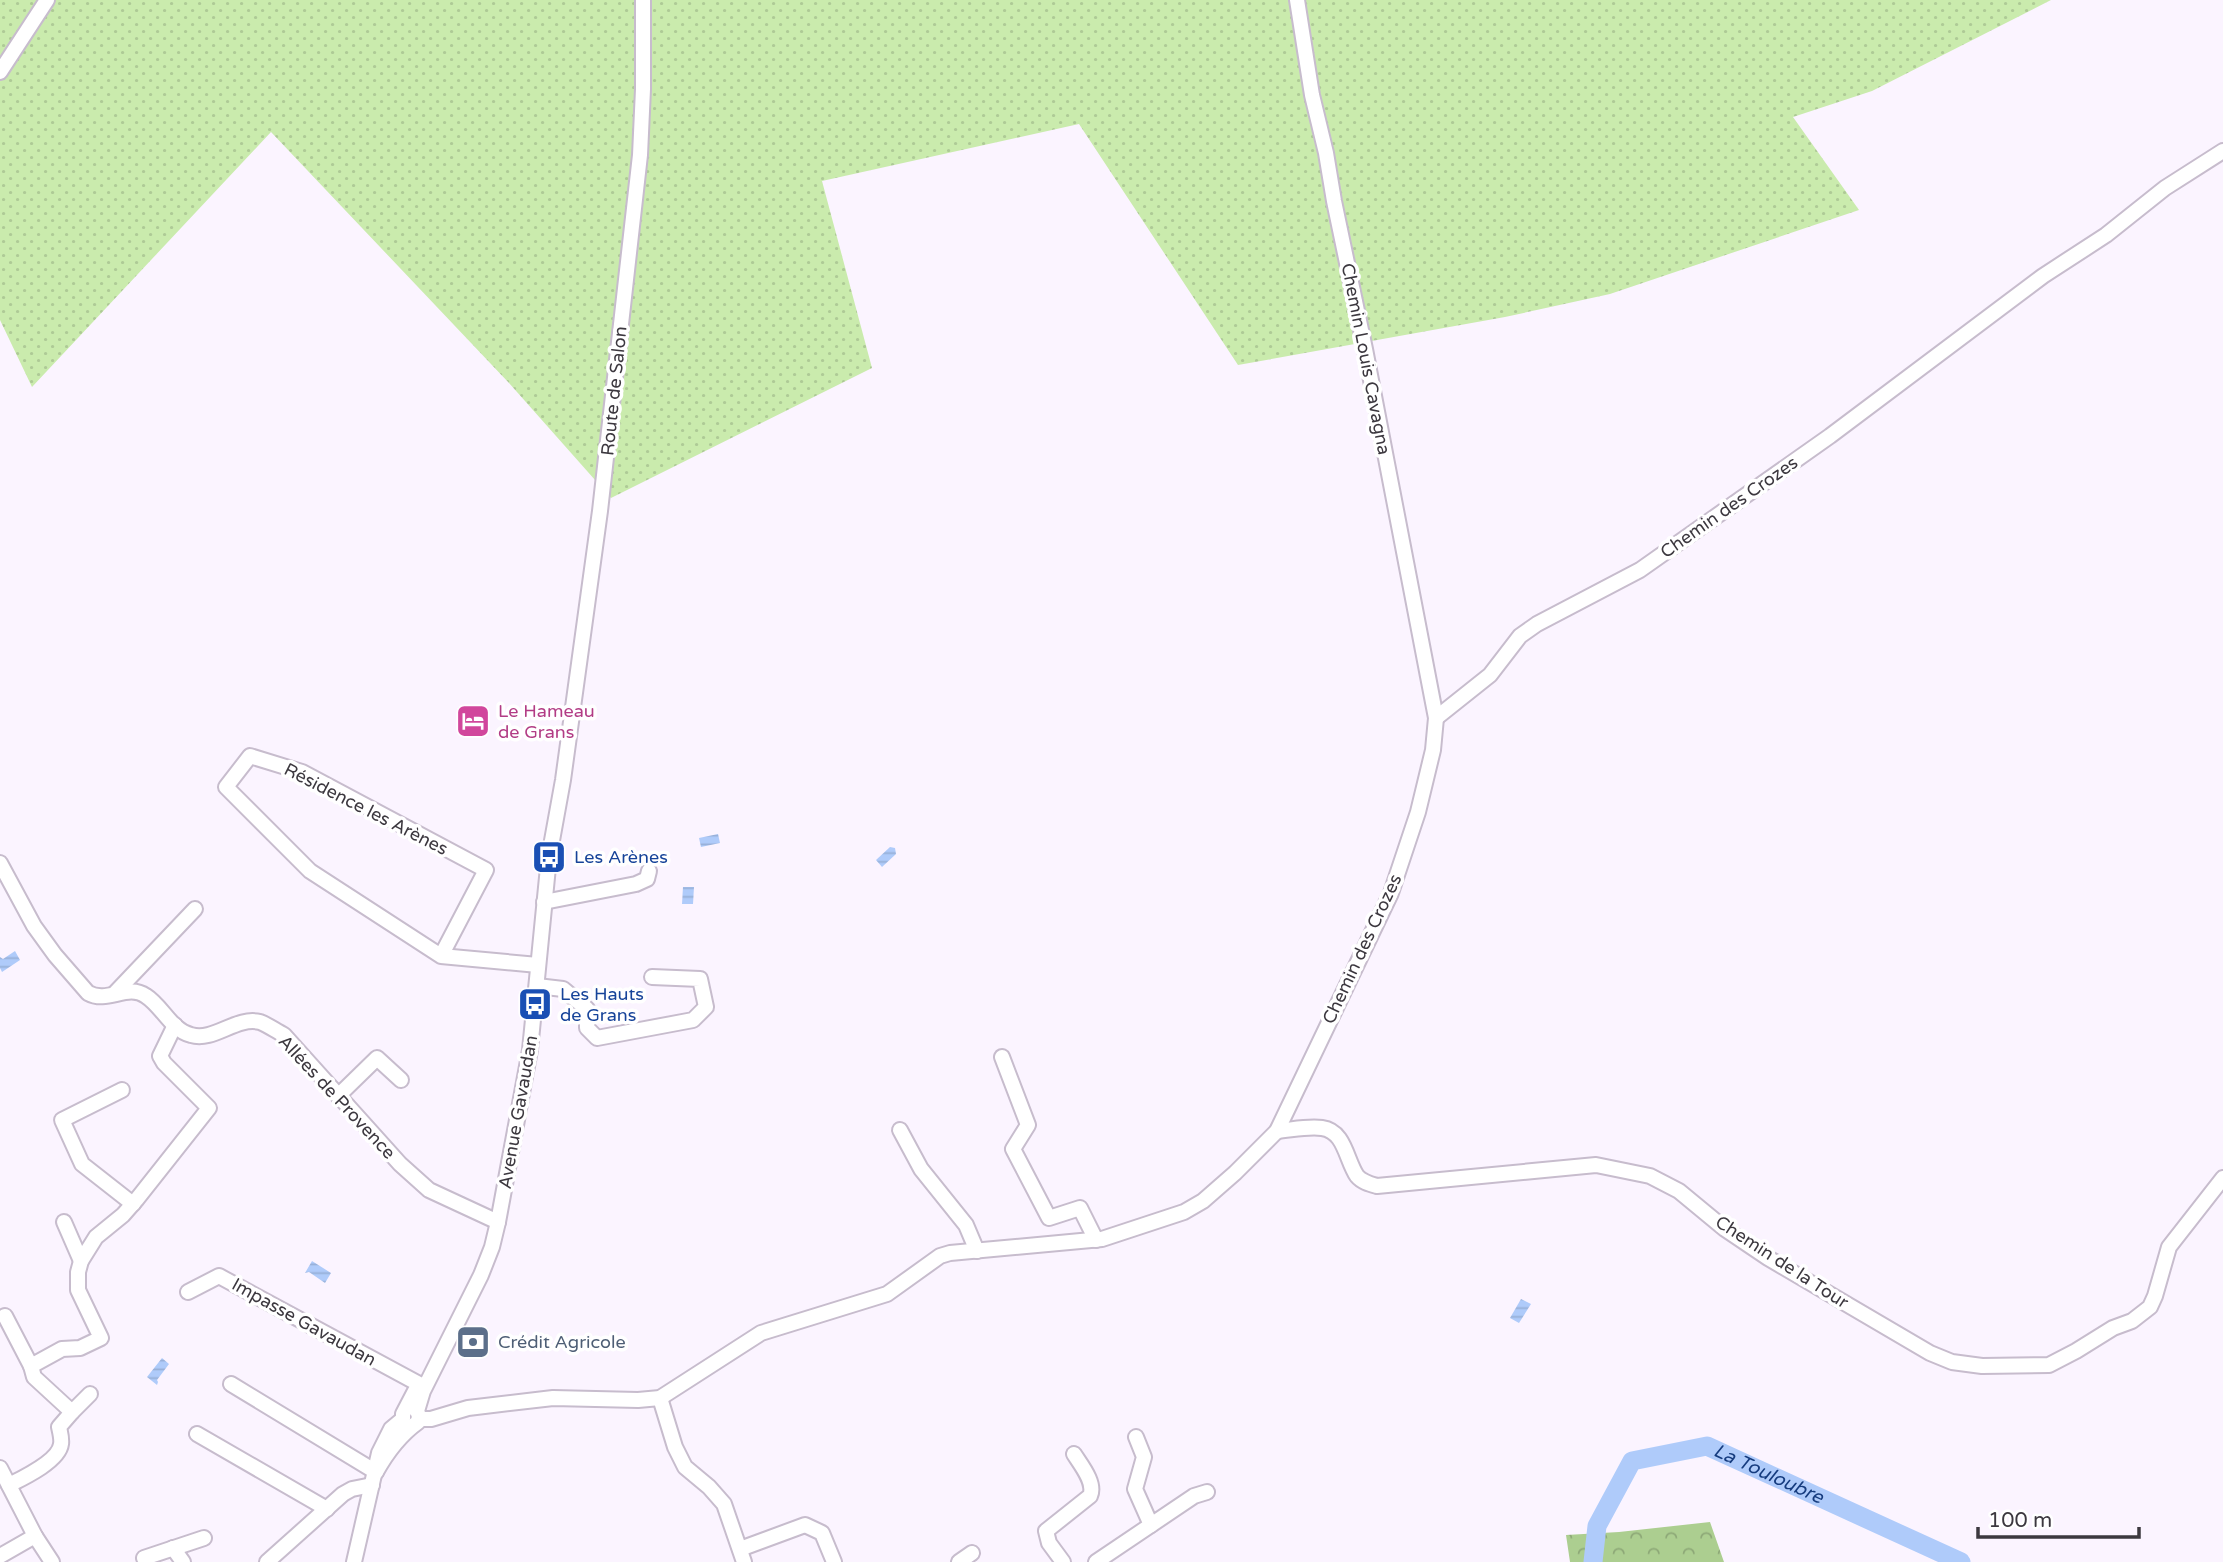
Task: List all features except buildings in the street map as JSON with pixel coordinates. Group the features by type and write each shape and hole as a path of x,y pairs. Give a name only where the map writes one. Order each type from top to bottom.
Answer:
{"street":[{"path":"0,72 47,0"},
{"name":"Route de Salon","path":"563,780 600,511 640,155 643,0"},
{"name":"Chemin Louis Cavagna","path":"1297,0 1312,95 1326,153 1436,718"},
{"name":"Chemin des Crozes","path":"412,1417 431,1419 468,1408 553,1398 660,1398 761,1333 887,1294 940,1256 1096,1240 1184,1212 1203,1201 1277,1131 1391,893 1418,813 1433,750 1436,718 1490,675 1520,635 1640,570 1830,436 2043,276 2106,235 2165,188 2223,151"},
{"name":"Résidence les Arènes","path":"441,956 486,870 302,772 250,756 226,787 310,871 441,956 538,965"},
{"name":"Avenue Gavaudan","path":"412,1417 481,1275 498,1222 530,1050 549,857 563,780"},
{"name":"Allées de Provence","path":"0,863 34,926 88,993 95,997 111,997 134,991 145,995 182,1032 192,1036 205,1036 250,1022 260,1022 284,1035 400,1164 429,1190 498,1222"},
{"path":"544,902 636,884 647,879 649,871"},
{"path":"111,997 195,909"},
{"path":"537,986 563,989 587,1009 587,1028 597,1038 693,1020 706,1007 700,979 652,977"},
{"path":"31,1366 62,1349 80,1348 101,1338 78,1290 81,1261 96,1237 133,1204 209,1108 160,1056 175,1025"},
{"path":"1002,1057 1028,1125 1013,1149 1049,1218 1080,1208 1096,1240"},
{"path":"338,1096 377,1058 401,1080"},
{"path":"122,1090 62,1120 82,1164 133,1204"},
{"name":"Chemin de la Tour","path":"1277,1131 1311,1128 1331,1131 1339,1138 1357,1175 1364,1182 1377,1186 1596,1165 1650,1176 1679,1191 1725,1230 1768,1258 1930,1353 1952,1362 1982,1366 2049,1365 2113,1328 2140,1316 2150,1307 2155,1296 2169,1247 2223,1178"},
{"path":"900,1130 921,1169 966,1225 977,1251"},
{"path":"64,1222 81,1261"},
{"name":"Impasse Gavaudan","path":"188,1292 219,1276 419,1384"},
{"path":"5,1317 34,1377 72,1412"},
{"name":"Avenue Gavaudan","path":"412,1417 419,1384 444,1350"},
{"path":"231,1384 374,1479"},
{"path":"9,1485 37,1470 58,1452 62,1442 59,1427 90,1394"},
{"path":"660,1398 675,1447 685,1466 724,1504 742,1555 805,1525 822,1532 834,1562"},
{"path":"354,1562 374,1479 385,1455 412,1417"},
{"path":"197,1434 327,1508"},
{"path":"1136,1437 1144,1457 1135,1489 1151,1525"},
{"path":"1063,1562 1049,1543 1046,1531 1093,1492 1092,1485 1074,1454"},
{"path":"0,1468 35,1536 52,1562"},
{"path":"267,1562 327,1508 352,1489 374,1479"},
{"path":"1096,1562 1194,1496 1207,1492"},
{"path":"0,1556 35,1536"},
{"path":"144,1558 204,1538"},
{"path":"173,1548 183,1562"},
{"path":"959,1562 972,1553"}],"green space":[{"path":"0,0 2051,0 1872,91 1793,117 1859,210 1610,294 1505,317 1238,365 1079,124 822,181 872,368 611,498 509,383 271,132 32,387 0,320"},
{"path":"1710,1522 1724,1562 1570,1562 1566,1535"}],"water":[{"path":"718,834 720,843 701,847 699,838"},
{"path":"890,847 895,848 896,854 882,867 876,860"},
{"path":"683,887 694,887 693,904 682,904"},
{"path":"15,951 20,960 2,972 0,957 3,959"},
{"path":"312,1261 331,1273 325,1283 309,1272 305,1273"},
{"path":"1521,1299 1531,1304 1519,1323 1510,1318"},
{"path":"162,1358 169,1364 157,1380 157,1385 147,1377"}],"waterway":[{"name":"La Touloubre","path":"1593,1562 1597,1526 1632,1461 1707,1446 1961,1562"}],"place":[{"name":"Le Hameau de Grans","path":"473,721"},
{"name":"Les Arènes","path":"549,857"},
{"name":"Les Hauts de Grans","path":"535,1004"},
{"name":"Crédit Agricole","path":"473,1342"}]}
